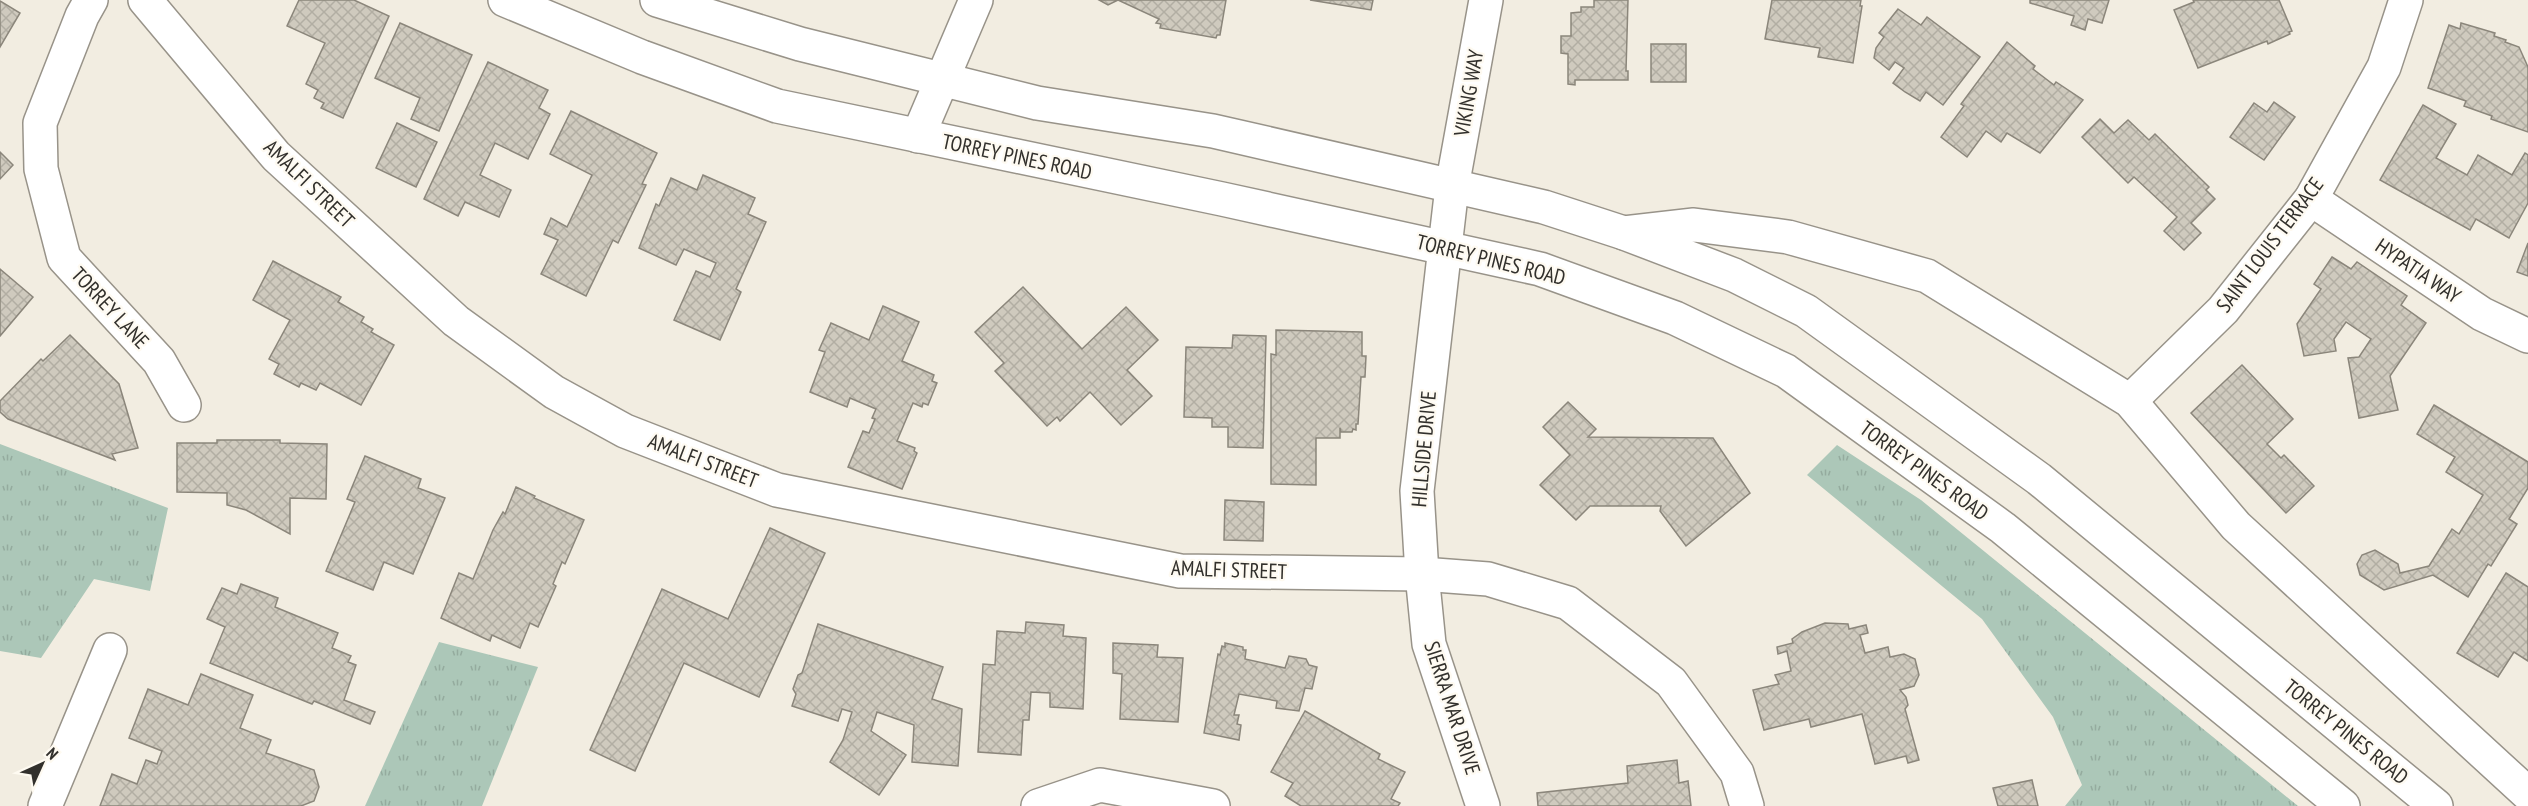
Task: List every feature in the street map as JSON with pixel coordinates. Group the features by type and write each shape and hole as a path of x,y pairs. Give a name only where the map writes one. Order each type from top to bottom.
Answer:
{"street":[{"name":"TORREY LANE","path":"91,0 82,16 40,123 41,169 64,258 159,361 184,405"},
{"name":"AMALFI STREET","path":"145,0 276,156 456,321 554,392 625,431 777,490 1180,571 1422,574"},
{"name":"TORREY PINES ROAD","path":"505,0 642,57 777,106 1540,269 1675,318 1786,371 2003,528 2343,806"},
{"name":"TORREY PINES ROAD","path":"657,0 800,44 1037,104 1213,130 1544,207 1624,233 1734,275 1806,311 2039,479 2436,806"},
{"path":"918,136 976,0"},
{"name":"VIKING WAY","path":"1452,187 1486,0"},
{"name":"SAINT LOUIS TERRACE","path":"2130,401 2223,310 2311,199 2384,67 2406,0"},
{"name":"HILLSIDE DRIVE","path":"1422,574 1418,491 1452,187"},
{"name":"HYPATIA WAY","path":"2311,199 2482,314 2528,336"},
{"path":"1624,233 1694,225 1788,237 1927,276 2130,401 2236,526 2528,794"},
{"name":"SIERRA MAR DRIVE","path":"1422,574 1429,644 1483,806"},
{"path":"1422,574 1488,579 1568,603 1671,682 1737,773 1747,806"},
{"path":"45,806 110,650"},
{"path":"1038,806 1100,785 1213,806"}],"green space":[{"path":"0,444 168,508 150,591 94,579 41,658 0,651"},
{"path":"1837,445 1921,500 2298,806 2065,806 2082,785 2053,717 1982,619 1807,475"},
{"path":"439,642 538,667 482,806 365,806"}],"building":[{"path":"299,0 354,0 389,16 343,118 321,108 324,103 314,98 318,90 306,84 325,43 287,26"},
{"path":"1099,0 1118,0 1108,5"},
{"path":"1118,0 1226,0 1220,35 1216,38 1160,28 1161,24 1156,23 1159,19"},
{"path":"1310,0 1373,0 1371,10"},
{"path":"1594,0 1628,0 1626,71 1628,71 1628,80 1575,80 1575,85 1568,84 1568,54 1561,53 1561,36 1571,36 1571,13 1581,12 1581,7 1594,7"},
{"path":"1772,0 1861,0 1853,63 1818,57 1820,48 1765,39"},
{"path":"2030,0 2109,0 2102,23 2088,19 2085,30 2071,25 2074,16 2030,3"},
{"path":"2193,0 2279,0 2292,31 2268,44 2267,41 2198,68 2174,10 2194,2"},
{"path":"0,1 20,13 0,47"},
{"path":"1898,9 1921,25 1927,17 1980,57 1943,105 1926,92 1920,101 1905,92 1893,83 1904,68 1895,62 1889,70 1874,58 1876,48 1884,37 1879,33"},
{"path":"400,23 472,55 439,131 411,119 420,98 375,78"},
{"path":"2461,23 2495,33 2494,36 2519,47 2528,67 2528,132 2491,119 2492,116 2464,106 2466,101 2428,88 2449,25 2460,29"},
{"path":"2007,42 2035,66 2033,69 2054,85 2056,82 2083,100 2040,153 2007,133 2001,142 1986,131 1967,157 1941,137 1964,106 1961,104"},
{"path":"1651,44 1686,44 1686,82 1651,82"},
{"path":"488,62 548,90 539,108 550,114 528,159 495,143 480,175 511,190 499,217 465,202 458,216 424,199"},
{"path":"2274,102 2295,117 2264,160 2230,137 2254,103 2267,112"},
{"path":"2423,105 2456,124 2436,158 2467,175 2478,155 2512,175 2525,153 2528,155 2528,203 2509,238 2476,219 2470,230 2380,180"},
{"path":"571,111 657,153 642,184 646,185 618,243 613,240 586,296 541,274 558,240 544,234 551,218 567,227 592,175 550,154"},
{"path":"2100,119 2114,133 2128,120 2149,140 2155,134 2209,187 2206,190 2215,199 2191,223 2201,233 2184,250 2164,231 2177,217 2134,177 2128,183 2082,137"},
{"path":"397,123 437,142 416,187 376,168"},
{"path":"0,152 13,165 0,179"},
{"path":"703,175 755,198 748,214 766,222 736,289 741,292 720,340 674,320 696,271 710,277 716,263 684,249 676,265 639,248 656,204 659,206 671,178 697,190"},
{"path":"2528,243 2528,276 2517,272"},
{"path":"2332,257 2351,269 2357,262 2407,296 2401,305 2426,323 2390,376 2398,410 2359,418 2348,358 2359,357 2371,339 2346,322 2334,339 2336,351 2304,356 2297,324 2321,289 2314,284"},
{"path":"273,261 341,297 338,302 364,317 361,322 373,329 371,332 394,345 361,405 320,383 316,390 301,383 299,387 274,374 279,364 269,359 290,320 253,300"},
{"path":"0,269 33,297 0,336"},
{"path":"1023,287 1082,349 1126,307 1158,340 1127,370 1152,396 1121,425 1090,392 1060,421 1057,417 1047,426 995,371 1004,363 975,332"},
{"path":"883,306 919,322 902,361 934,375 932,381 937,383 928,405 923,403 922,407 913,403 897,441 915,448 914,451 917,453 902,489 848,467 863,431 869,433 875,419 872,418 876,409 850,398 847,407 810,392 825,352 819,350 831,323 869,340"},
{"path":"1276,330 1362,332 1362,356 1366,356 1365,377 1361,377 1358,424 1356,424 1356,430 1353,429 1352,432 1341,432 1340,428 1340,438 1316,438 1316,485 1271,484 1271,354 1276,355"},
{"path":"70,335 119,384 138,448 112,454 115,460 8,419 0,412 0,401 41,359 43,361"},
{"path":"1233,335 1266,336 1263,448 1228,447 1228,427 1212,427 1212,418 1184,417 1186,347 1232,348"},
{"path":"2242,365 2293,419 2267,444 2281,458 2284,455 2314,486 2286,513 2191,413"},
{"path":"1568,402 1596,429 1588,437 1713,438 1750,493 1686,546 1660,511 1661,506 1590,506 1576,520 1540,485 1570,455 1543,427"},
{"path":"2434,405 2528,462 2528,488 2509,519 2517,524 2491,566 2488,564 2468,597 2433,575 2384,590 2360,575 2357,564 2362,555 2375,550 2398,564 2400,573 2429,566 2452,529 2459,534 2483,495 2446,472 2455,457 2417,434"},
{"path":"217,440 280,440 280,443 327,444 326,499 290,498 290,534 246,510 227,505 227,493 177,492 177,443 217,443"},
{"path":"365,456 421,479 418,488 445,498 413,574 384,562 373,590 326,571 355,502 347,499"},
{"path":"516,487 535,496 534,498 584,520 565,564 562,562 553,584 556,586 538,627 530,623 520,648 492,635 490,641 441,618 459,573 473,579 493,530 503,512 505,514"},
{"path":"1225,500 1264,502 1263,541 1224,540"},
{"path":"770,528 825,553 759,697 684,663 635,771 590,750 662,589 728,619"},
{"path":"2506,573 2528,587 2528,661 2514,652 2498,677 2457,653"},
{"path":"241,584 278,598 275,607 338,633 332,648 351,656 348,662 356,665 344,700 375,712 370,724 314,701 312,704 210,663 225,627 207,619 222,588 237,594"},
{"path":"1026,622 1064,625 1063,636 1086,638 1083,709 1050,707 1050,693 1031,692 1029,720 1023,720 1021,755 978,752 983,664 995,665 997,631 1025,633"},
{"path":"1825,623 1848,624 1849,629 1866,625 1868,633 1860,635 1865,653 1888,647 1890,657 1904,654 1915,659 1919,675 1914,686 1900,690 1906,697 1908,705 1905,709 1919,760 1908,763 1906,756 1875,764 1862,714 1811,727 1809,719 1764,730 1753,690 1779,684 1775,675 1791,671 1787,651 1778,654 1777,647 1793,643 1792,639 1802,632"},
{"path":"818,624 943,667 932,699 962,709 958,766 912,762 914,725 877,712 871,731 906,755 879,795 830,762 843,740 852,712 842,709 838,721 792,706 796,694 793,689 798,675 802,673"},
{"path":"1113,643 1158,645 1157,657 1183,658 1178,722 1120,719 1122,674 1113,673"},
{"path":"1225,643 1243,647 1243,650 1246,650 1245,659 1285,668 1289,656 1306,659 1309,665 1317,667 1312,689 1305,688 1299,711 1276,708 1277,701 1239,694 1234,715 1239,715 1237,724 1241,725 1239,740 1204,733 1218,654 1220,655"},
{"path":"201,674 253,695 240,728 271,740 266,753 314,770 319,787 314,801 301,806 100,806 112,774 137,784 146,760 157,764 162,751 129,738 148,689 188,705"},
{"path":"1305,711 1380,754 1378,759 1405,772 1391,799 1400,803 1398,806 1301,806 1285,796 1293,783 1271,772"},
{"path":"1677,760 1679,783 1688,781 1691,806 1538,806 1537,793 1628,783 1627,766"},
{"path":"2032,780 2038,806 1998,806 1993,788"}]}
